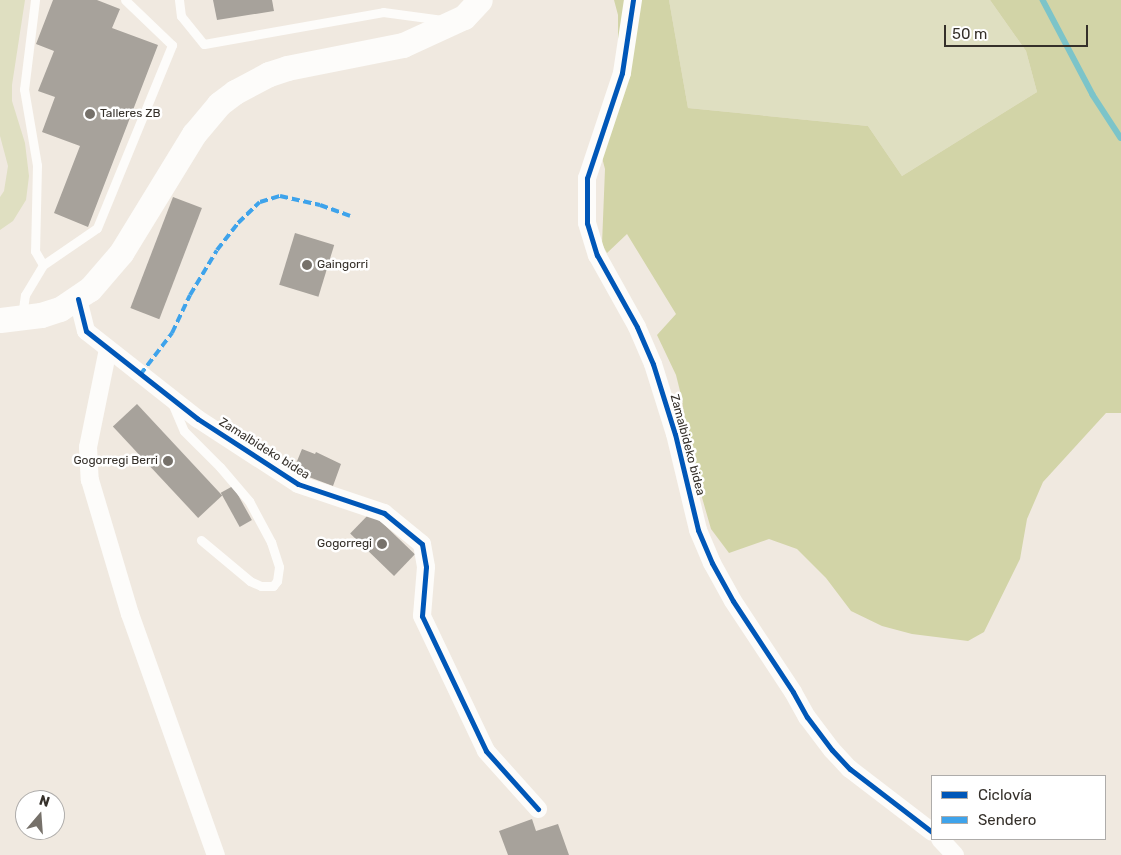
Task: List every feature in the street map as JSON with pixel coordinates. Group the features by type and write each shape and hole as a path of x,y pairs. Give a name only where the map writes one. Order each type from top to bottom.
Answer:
{"street":[{"name":"Zamalbideko bidea","path":"633,0 622,73 587,178 587,223 597,255 637,327 653,364 675,434 698,530 712,563 733,601 793,692 807,717 832,750 850,768 931,831"},
{"path":"11,319 60,309 78,299 112,266 200,126 220,104 235,92 260,78 287,68 403,45 472,9"},
{"name":"Zamalbideko bidea","path":"78,299 86,331 170,398 249,454 298,484 384,512 422,544 426,567 422,616 486,751 538,810"},
{"path":"108,348 88,447 90,480 130,614 216,855"},
{"path":"941,840 955,855"}],"lane":[{"path":"35,0 24,89 37,164 36,251 42,265"},
{"path":"11,319 42,265 97,228 172,45 125,0"},
{"path":"179,0 182,16 204,44 383,12 442,20 472,9"},
{"path":"170,398 184,432 220,467 249,501 271,542 279,567 277,581 273,586 261,586 250,581 202,540"}],"green space":[{"path":"0,0 25,0 12,85 12,101 25,143 29,176 26,200 13,221 0,230 0,197 4,191 8,166 0,136"},
{"path":"614,0 669,0 688,108 868,126 902,176 1037,92 1026,51 990,0 1121,0 1121,413 1106,413 1043,482 1027,519 1020,559 984,632 968,641 912,634 882,626 851,611 826,578 797,549 769,539 729,553 711,529 689,452 682,399 676,375 657,335 676,314 627,234 607,253 602,244 605,169 599,146 626,75 618,46 618,15"},
{"path":"669,0 990,0 1026,51 1037,92 902,176 868,126 688,108"}],"building":[{"name":"Talleres ZB","path":"53,0 97,0 120,9 112,28 158,45 88,227 54,213 80,146 42,132 55,97 38,91 54,51 36,44"},
{"path":"213,0 272,0 274,11 217,20"},
{"path":"173,197 202,208 159,319 130,308"},
{"name":"Gaingorri","path":"295,233 334,245 318,297 279,285"},
{"name":"Gogorregi Berri","path":"137,404 222,495 198,518 113,427"},
{"path":"302,449 315,454 316,452 341,464 333,486 293,471"},
{"path":"233,486 252,520 240,527 221,493"},
{"name":"Gogorregi","path":"371,512 415,554 394,576 350,534"},
{"path":"532,819 536,831 558,824 569,855 508,855 499,831"}],"waterway":[{"path":"1043,0 1093,95 1121,138"}],"marked path":[{"path":"140,375 172,333 190,295 217,250 238,223 260,202 280,196 320,205 350,216"}],"cycle path":[{"path":"633,0 622,73 587,178 587,223 597,255 637,327 653,364 675,434 698,530 712,563 733,601 793,692 807,717 832,750 850,769 931,831"},
{"path":"78,299 86,331 198,419 298,484 384,513 422,544 426,567 422,616 486,751 538,809"}],"place":[{"name":"Talleres ZB","path":"90,114"},
{"name":"Gaingorri","path":"307,265"},
{"name":"Gogorregi Berri","path":"168,461"},
{"name":"Gogorregi","path":"382,544"}]}
